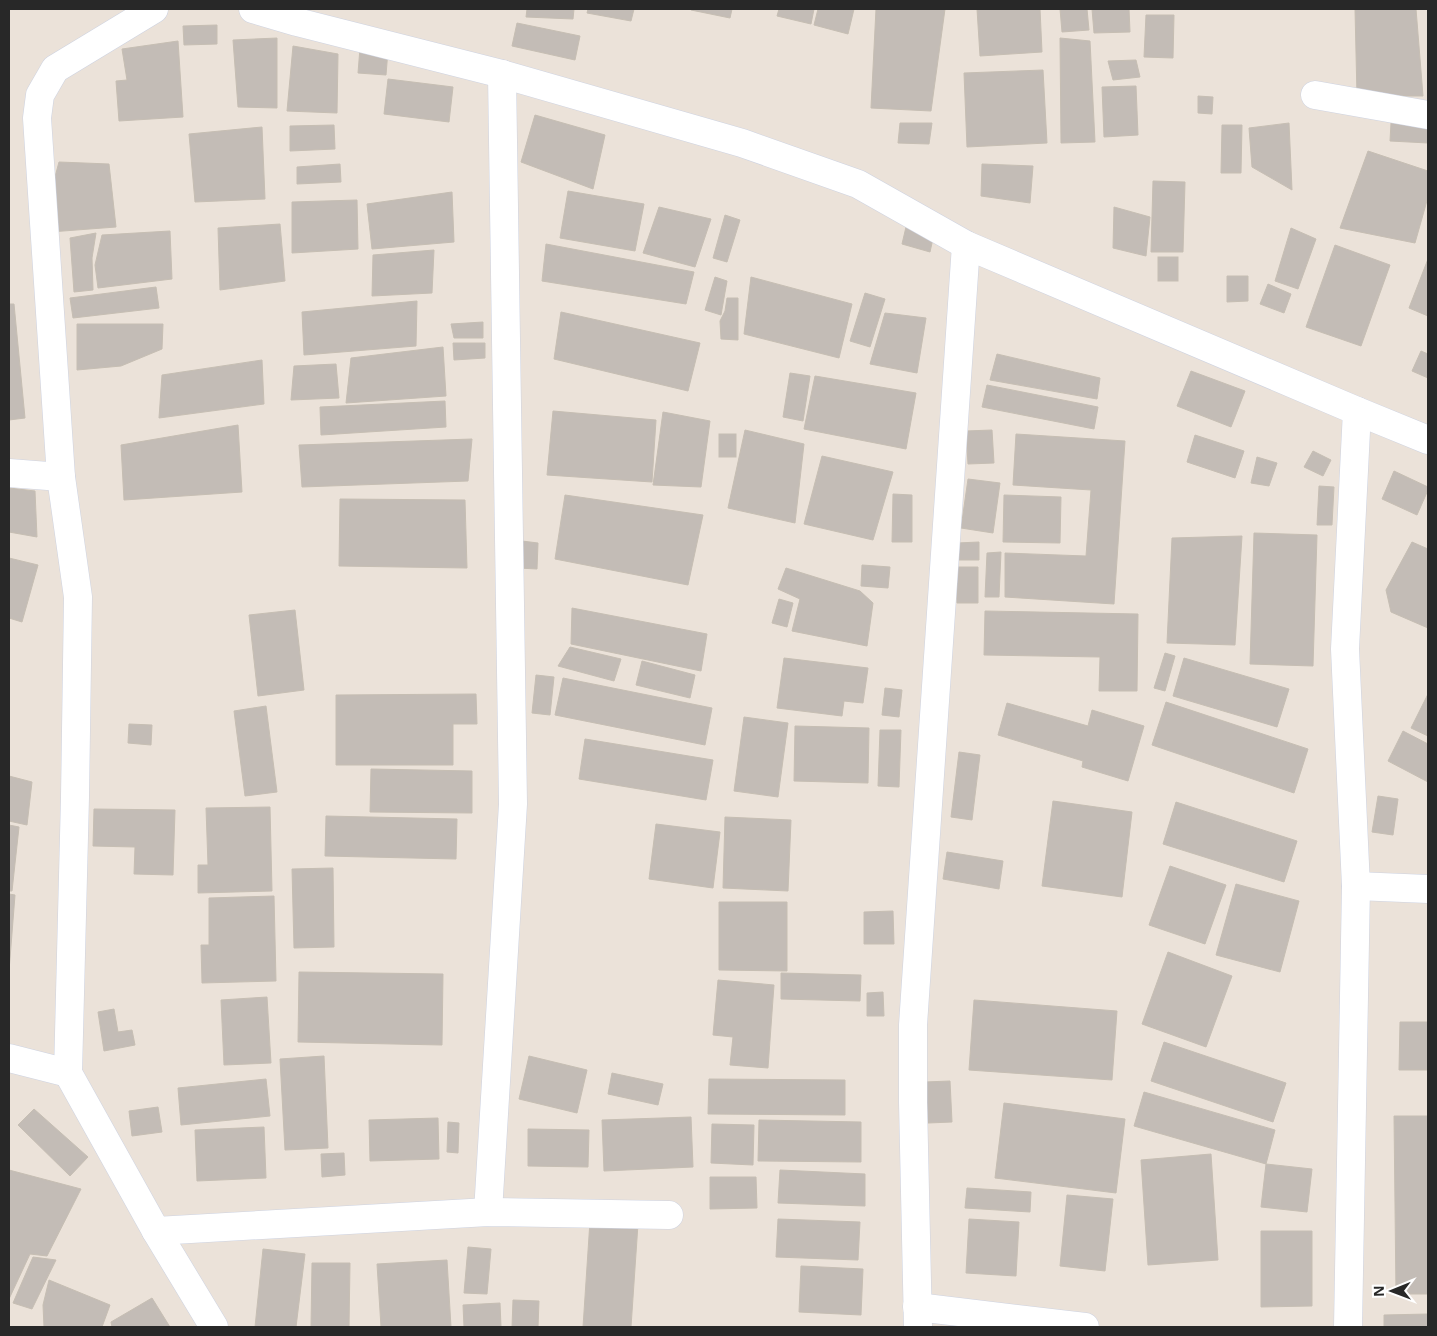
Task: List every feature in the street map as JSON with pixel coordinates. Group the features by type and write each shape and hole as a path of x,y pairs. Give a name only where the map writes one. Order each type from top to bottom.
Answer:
{"street":[{"path":"154,9 55,69 40,95 37,118 61,477 78,596 68,1073 156,1231 214,1327"},
{"path":"253,9 502,74 742,143 858,184 966,246 1428,440"},
{"path":"488,1212 513,804 502,74"},
{"path":"1315,95 1428,115"},
{"path":"966,246 913,1025 918,1317 1085,1327"},
{"path":"1348,1327 1356,886 1345,649 1357,411"},
{"path":"9,473 61,477"},
{"path":"1356,886 1428,889"},
{"path":"9,1058 68,1073"},
{"path":"156,1231 488,1212 669,1215"}],"building":[{"path":"527,9 574,9 573,19 526,17"},
{"path":"588,9 634,9 631,21 587,13"},
{"path":"692,9 732,9 730,18"},
{"path":"779,9 814,9 811,24 777,16"},
{"path":"818,9 854,9 848,34 814,25"},
{"path":"876,9 945,9 931,111 871,108"},
{"path":"977,9 1040,9 1042,52 980,56"},
{"path":"1060,9 1087,9 1089,30 1062,32"},
{"path":"1092,9 1129,9 1130,32 1094,33"},
{"path":"1355,9 1416,9 1423,96 1357,96"},
{"path":"1146,15 1174,15 1173,58 1144,57"},
{"path":"517,23 580,36 575,60 512,46"},
{"path":"217,25 217,44 184,45 183,26"},
{"path":"277,38 277,108 238,107 233,40"},
{"path":"1060,38 1090,41 1095,142 1061,143"},
{"path":"178,41 183,117 119,121 116,81 127,80 122,49"},
{"path":"293,46 338,54 337,113 287,111"},
{"path":"360,48 388,50 386,75 358,73"},
{"path":"1136,60 1140,77 1113,80 1108,61"},
{"path":"1043,70 1047,143 967,147 964,73"},
{"path":"388,79 453,87 449,122 384,114"},
{"path":"1136,86 1138,135 1104,137 1102,87"},
{"path":"1198,96 1213,97 1212,114 1198,113"},
{"path":"535,115 605,135 593,189 521,162"},
{"path":"900,123 932,123 929,144 898,143"},
{"path":"1289,123 1292,190 1252,167 1249,128"},
{"path":"1391,123 1428,125 1428,143 1390,141"},
{"path":"334,125 335,149 290,151 290,126"},
{"path":"1222,125 1242,125 1241,173 1221,173"},
{"path":"262,127 265,199 195,202 189,134"},
{"path":"1368,151 1428,171 1428,197 1415,243 1340,228"},
{"path":"59,162 109,164 116,227 50,232 52,188"},
{"path":"340,164 341,182 297,184 297,167"},
{"path":"982,164 1033,166 1030,203 981,196"},
{"path":"1153,181 1185,182 1183,252 1151,252"},
{"path":"568,191 644,204 635,251 560,238"},
{"path":"452,192 454,242 372,249 367,204"},
{"path":"357,200 358,249 292,253 292,202"},
{"path":"659,207 711,219 695,267 643,253"},
{"path":"1114,207 1150,217 1146,256 1113,248"},
{"path":"725,215 740,220 727,262 713,258"},
{"path":"280,224 285,281 220,290 218,228"},
{"path":"906,227 934,234 930,252 902,244"},
{"path":"1291,228 1316,239 1298,289 1275,281"},
{"path":"170,231 172,279 98,288 95,265 102,235"},
{"path":"96,233 92,258 93,290 74,292 70,238"},
{"path":"546,244 694,272 686,304 542,281"},
{"path":"1335,245 1390,265 1361,346 1306,327"},
{"path":"434,250 432,293 372,296 373,255"},
{"path":"1158,257 1178,257 1178,281 1158,281"},
{"path":"1428,259 1428,316 1409,308"},
{"path":"1227,276 1248,276 1248,301 1227,302"},
{"path":"715,277 727,281 721,315 705,310"},
{"path":"751,277 852,304 839,358 744,334"},
{"path":"1268,284 1291,294 1284,313 1260,304"},
{"path":"156,287 159,308 73,318 70,298"},
{"path":"865,293 885,299 870,347 850,341"},
{"path":"727,298 738,298 738,340 721,339 720,321 725,311"},
{"path":"417,301 416,346 304,355 302,312"},
{"path":"9,304 14,304 25,418 9,420"},
{"path":"561,312 700,343 688,391 554,359"},
{"path":"885,313 926,318 917,373 870,364"},
{"path":"483,322 483,338 454,338 451,324"},
{"path":"77,324 163,324 162,349 121,366 77,370"},
{"path":"453,343 485,343 485,358 454,360"},
{"path":"443,347 446,396 346,403 351,358"},
{"path":"1421,351 1428,354 1428,378 1412,371"},
{"path":"997,354 1100,378 1097,399 990,380"},
{"path":"262,360 264,404 159,418 162,375"},
{"path":"336,364 339,398 291,400 294,366"},
{"path":"1191,371 1245,391 1231,427 1177,406"},
{"path":"790,373 810,376 803,421 783,417"},
{"path":"815,376 916,393 906,449 804,429"},
{"path":"987,385 1098,407 1094,429 982,407"},
{"path":"445,401 446,427 321,435 320,407"},
{"path":"553,411 656,420 652,482 547,475"},
{"path":"663,412 710,421 701,487 653,485"},
{"path":"238,425 242,492 124,500 121,445"},
{"path":"745,430 804,444 795,523 728,508"},
{"path":"992,430 994,463 968,464 966,431"},
{"path":"719,434 736,434 736,457 719,457"},
{"path":"1016,434 1125,441 1114,604 1005,597 1005,553 1086,556 1091,490 1013,485"},
{"path":"1195,435 1244,451 1235,478 1187,462"},
{"path":"472,439 468,481 302,487 299,445"},
{"path":"1313,451 1331,460 1323,476 1304,467"},
{"path":"822,456 893,472 873,540 804,524"},
{"path":"1257,457 1277,463 1269,486 1251,483"},
{"path":"1394,471 1428,487 1417,515 1382,499"},
{"path":"968,479 1000,483 993,533 961,528"},
{"path":"1319,486 1334,487 1332,525 1317,525"},
{"path":"9,488 35,491 37,537 9,532"},
{"path":"893,494 912,495 912,542 892,542"},
{"path":"565,495 703,515 688,585 555,559"},
{"path":"1004,495 1061,497 1060,543 1003,542"},
{"path":"340,499 465,500 467,568 339,566"},
{"path":"1254,533 1317,535 1313,666 1250,664"},
{"path":"1242,536 1235,645 1167,643 1172,538"},
{"path":"514,540 538,543 537,569 518,568"},
{"path":"979,542 979,560 957,560 957,543"},
{"path":"1412,542 1428,549 1428,628 1391,612 1386,590"},
{"path":"1001,552 999,597 985,597 987,553"},
{"path":"9,558 38,565 22,622 9,618"},
{"path":"862,565 890,567 888,588 861,586"},
{"path":"956,567 978,567 978,603 957,603"},
{"path":"786,568 860,591 873,603 867,646 792,631 800,599 778,589"},
{"path":"779,599 793,603 787,627 772,623"},
{"path":"572,608 707,634 701,671 571,644"},
{"path":"295,610 304,690 258,696 249,615"},
{"path":"985,611 1138,614 1137,691 1099,691 1100,657 984,655"},
{"path":"570,647 621,659 614,681 558,666"},
{"path":"1165,653 1175,656 1165,691 1154,688"},
{"path":"784,658 868,668 863,703 844,701 842,716 777,708"},
{"path":"1184,658 1289,689 1277,727 1173,696"},
{"path":"642,661 695,675 690,698 636,685"},
{"path":"536,675 554,677 550,715 532,713"},
{"path":"563,678 712,708 705,745 555,715"},
{"path":"885,688 902,690 899,717 882,715"},
{"path":"476,694 477,724 453,724 453,765 336,765 336,695"},
{"path":"1428,694 1428,736 1411,728"},
{"path":"1166,702 1308,749 1294,793 1152,745"},
{"path":"1007,703 1088,726 1092,710 1144,726 1128,781 1082,767 1083,761 998,735"},
{"path":"266,706 277,792 245,796 234,711"},
{"path":"744,717 788,723 778,797 734,791"},
{"path":"129,724 152,725 151,745 128,743"},
{"path":"795,726 869,728 868,783 794,781"},
{"path":"880,730 901,730 899,787 878,786"},
{"path":"1403,731 1428,744 1428,782 1388,761"},
{"path":"585,739 713,760 706,800 579,779"},
{"path":"959,752 980,755 972,820 951,817"},
{"path":"371,769 472,771 472,813 370,812"},
{"path":"9,776 32,782 27,825 9,821"},
{"path":"1378,796 1398,799 1393,835 1372,832"},
{"path":"1053,801 1132,812 1122,897 1042,886"},
{"path":"1176,802 1297,841 1284,882 1163,844"},
{"path":"270,807 272,891 198,893 198,865 208,865 206,808"},
{"path":"94,809 175,810 173,875 134,874 135,847 93,846"},
{"path":"326,816 457,819 456,859 325,856"},
{"path":"725,817 791,820 788,891 723,888"},
{"path":"656,824 720,832 713,888 649,879"},
{"path":"9,825 19,827 12,891 9,891"},
{"path":"947,852 1003,861 999,889 943,879"},
{"path":"1170,866 1226,885 1205,944 1149,925"},
{"path":"333,868 334,947 294,948 292,869"},
{"path":"1236,884 1299,901 1280,972 1216,955"},
{"path":"9,894 15,895 9,971"},
{"path":"274,896 276,981 202,983 201,945 209,945 209,898"},
{"path":"719,902 787,902 787,971 719,970"},
{"path":"893,911 894,944 864,944 864,912"},
{"path":"1168,952 1232,976 1206,1047 1142,1024"},
{"path":"299,972 443,974 442,1045 298,1042"},
{"path":"781,973 861,975 860,1001 781,999"},
{"path":"718,980 774,985 768,1068 730,1065 733,1037 713,1035"},
{"path":"883,992 884,1016 867,1016 867,993"},
{"path":"267,997 271,1063 224,1065 221,1000"},
{"path":"974,1000 1117,1011 1112,1080 969,1070"},
{"path":"114,1009 118,1032 132,1030 135,1045 104,1051 98,1012"},
{"path":"1400,1022 1428,1022 1428,1070 1399,1070"},
{"path":"1164,1042 1286,1083 1273,1122 1151,1081"},
{"path":"324,1056 328,1148 285,1150 280,1059"},
{"path":"529,1056 587,1070 577,1113 519,1099"},
{"path":"612,1073 663,1084 658,1105 608,1094"},
{"path":"266,1079 270,1116 181,1125 178,1088"},
{"path":"709,1079 845,1080 845,1115 708,1114"},
{"path":"950,1081 952,1122 928,1123 925,1082"},
{"path":"1144,1092 1275,1130 1266,1164 1134,1126"},
{"path":"1004,1103 1125,1119 1116,1193 995,1178"},
{"path":"158,1107 162,1132 132,1136 129,1111"},
{"path":"34,1109 88,1157 70,1176 18,1125"},
{"path":"1394,1116 1428,1116 1428,1294 1396,1294"},
{"path":"691,1117 693,1167 604,1171 602,1120"},
{"path":"438,1118 439,1159 370,1161 369,1120"},
{"path":"759,1120 861,1122 861,1162 758,1161"},
{"path":"448,1122 459,1123 458,1153 447,1152"},
{"path":"712,1124 754,1125 753,1165 711,1163"},
{"path":"264,1127 266,1178 197,1181 195,1130"},
{"path":"528,1129 589,1130 588,1167 528,1166"},
{"path":"344,1153 345,1175 322,1177 321,1154"},
{"path":"1211,1154 1218,1260 1148,1265 1141,1160"},
{"path":"1266,1164 1312,1169 1307,1212 1261,1207"},
{"path":"9,1170 81,1189 47,1256 30,1254 9,1299"},
{"path":"780,1170 865,1174 865,1206 778,1203"},
{"path":"710,1177 756,1177 757,1208 710,1209"},
{"path":"967,1188 1031,1192 1030,1212 965,1208"},
{"path":"1067,1195 1113,1199 1105,1271 1060,1266"},
{"path":"778,1219 860,1222 858,1260 776,1257"},
{"path":"969,1219 1019,1222 1016,1276 966,1273"},
{"path":"590,1221 638,1224 631,1327 583,1327"},
{"path":"1261,1231 1312,1231 1312,1306 1261,1307"},
{"path":"468,1247 491,1249 487,1294 464,1293"},
{"path":"263,1249 305,1254 296,1327 255,1327"},
{"path":"33,1257 56,1260 32,1309 13,1303"},
{"path":"447,1260 451,1327 381,1327 377,1264"},
{"path":"312,1263 350,1263 349,1327 311,1327"},
{"path":"801,1266 863,1269 861,1315 799,1312"},
{"path":"49,1280 110,1305 102,1327 44,1327 43,1305"},
{"path":"152,1298 170,1327 112,1327 111,1322"},
{"path":"513,1300 539,1301 538,1327 512,1327"},
{"path":"500,1303 501,1327 464,1327 463,1305"},
{"path":"1428,1314 1428,1327 1384,1327 1384,1315"}]}
